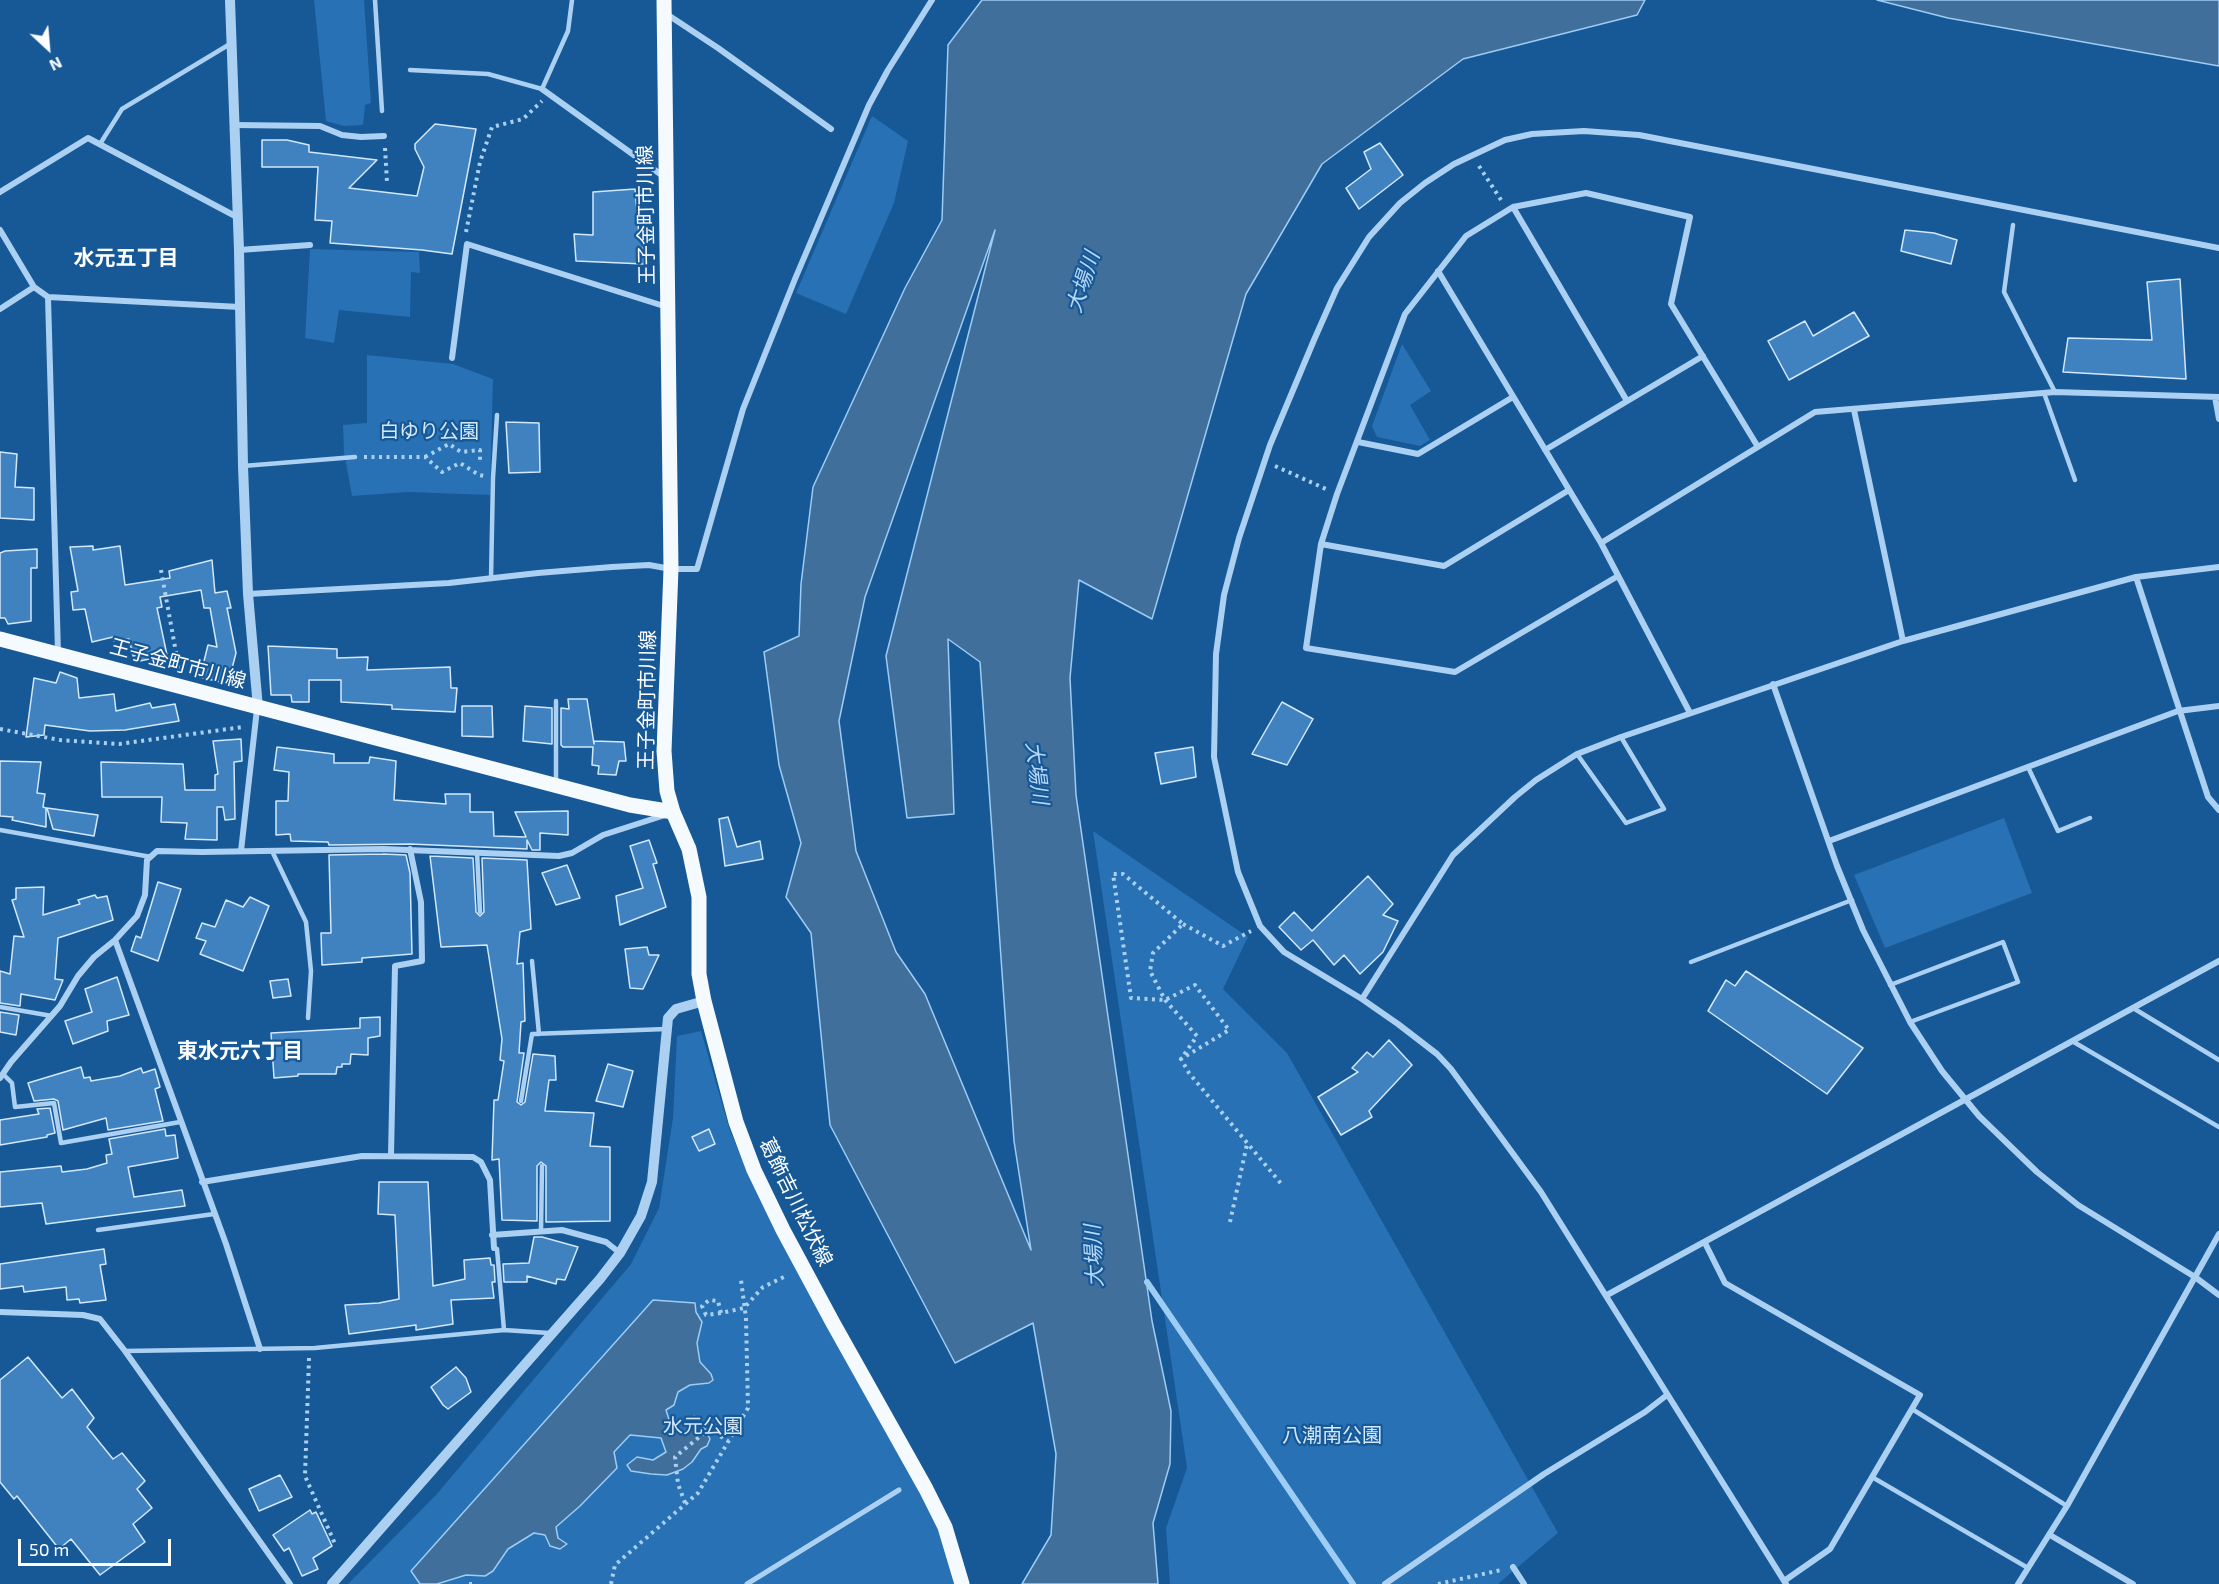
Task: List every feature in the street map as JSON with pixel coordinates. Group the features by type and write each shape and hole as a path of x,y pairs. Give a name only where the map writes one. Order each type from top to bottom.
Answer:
{"main road":[{"name":"王子金町市川線","path":"0,639 630,806 674,812 668,791 664,751 671,569 665,6"},
{"name":"葛飾吉川松伏線","path":"674,812 689,849 699,897 699,974 736,1122 754,1170 783,1230 927,1489 945,1527 962,1584"}],"street":[{"path":"230,0 248,594 258,708 241,852"},
{"path":"248,594 449,583 612,567 649,565 671,569 697,569 743,409 786,300 869,105 932,0"},
{"path":"665,6 718,48 831,129"},
{"path":"542,89 666,178"},
{"path":"234,125 320,126 342,135 384,136"},
{"path":"1706,1243 1725,1283 1920,1395 1830,1549 1785,1582 1541,1192 1451,1069 1429,1048 1362,999 1284,952 1260,926 1238,872 1214,757 1216,654 1224,595 1239,538 1265,462 1337,288 1369,237 1400,203 1454,164 1505,140 1532,134 1584,131 1638,135 2219,248"},
{"path":"0,192 88,138 237,217"},
{"path":"1618,576 1455,672 1306,648 1321,544 1337,494 1405,314 1466,236 1511,209 1586,193 1690,217 1671,304 1758,447"},
{"path":"1511,209 1627,401"},
{"path":"0,230 34,287 48,297 240,307"},
{"path":"452,358 467,244 668,307"},
{"path":"239,250 310,245"},
{"path":"1438,271 1601,543 1690,713"},
{"path":"0,309 34,287"},
{"path":"48,297 58,654"},
{"path":"1545,450 1703,356"},
{"path":"1601,543 1815,412 2055,392 2217,397 2219,419"},
{"path":"1358,442 1418,454 1513,397"},
{"path":"1854,410 1903,641"},
{"path":"1321,544 1444,566 1569,490"},
{"path":"1362,999 1453,855 1515,797 1536,780 1577,754 1773,684 1903,641 2136,577 2219,567"},
{"path":"2136,577 2178,711 2208,796 2219,810"},
{"path":"1773,684 1828,840 1863,930 1910,1022 1942,1071 1964,1099 2006,1144 2078,1205 2219,1295"},
{"path":"1828,840 2178,711 2219,706"},
{"path":"2,1076 11,1062 60,1006 78,976 94,957 115,940 137,916 146,895 147,860 157,851 410,849 559,856 573,853 603,835 674,812"},
{"path":"392,1155 395,966 422,961 421,902 410,849"},
{"path":"115,940 260,1348"},
{"path":"1607,1295 2219,961"},
{"path":"332,1584 620,1253 641,1216 652,1182 668,1018 676,1009 704,1001"},
{"path":"202,1182 362,1156 472,1157 481,1162 490,1180 494,1248"},
{"path":"492,1235 562,1230 606,1242 620,1253"},
{"path":"2018,1584 2067,1506 2219,1234"},
{"path":"0,1312 83,1315 100,1319 290,1584"},
{"path":"1385,1584 1544,1474 1645,1412 1667,1395"},
{"path":"747,1584 899,1490"},
{"path":"2049,1535 2133,1584"},
{"path":"1514,1567 1524,1584"}],"lane":[{"path":"375,0 382,111"},
{"path":"410,70 489,74 542,89 568,31 572,0"},
{"path":"100,144 122,109 230,44"},
{"path":"2013,225 2004,292 2055,392"},
{"path":"2044,393 2075,480"},
{"path":"491,579 497,415"},
{"path":"243,466 355,457"},
{"path":"556,701 556,786"},
{"path":"1577,754 1626,823 1664,809 1621,737"},
{"path":"2028,767 2058,831 2090,818"},
{"path":"0,830 151,856"},
{"path":"272,851 306,922 310,971 308,1018"},
{"path":"477,852 480,912"},
{"path":"1691,962 1852,900"},
{"path":"1890,985 2002,942 2018,982 1910,1022"},
{"path":"532,961 539,1034"},
{"path":"0,1007 52,1016"},
{"path":"2133,1008 2219,1060"},
{"path":"521,1101 532,1034 666,1029"},
{"path":"2073,1041 2219,1127"},
{"path":"2,1076 12,1083 15,1107 54,1103 61,1143 180,1122"},
{"path":"541,1232 542,1166"},
{"path":"98,1230 214,1214"},
{"path":"494,1248 497,1249 504,1330"},
{"path":"125,1351 309,1348 504,1330 552,1333"},
{"path":"1912,1408 2067,1506"},
{"path":"1872,1477 2028,1568"}],"path":[{"path":"467,244 465,236 478,172 492,127 522,119 549,95"},
{"path":"384,136 387,182"},
{"path":"1472,156 1511,209"},
{"path":"355,457 425,457 449,444 461,452 480,450 479,476"},
{"path":"460,463 461,452"},
{"path":"425,457 442,472 460,463"},
{"path":"1265,462 1337,494"},
{"path":"460,463 479,476 493,478"},
{"path":"161,570 182,687"},
{"path":"0,729 60,740 119,744 193,732 243,727 255,729"},
{"path":"1180,1059 1229,1030 1195,986 1165,1000 1131,998 1113,874 1123,874 1184,924 1223,946 1260,926"},
{"path":"1180,1059 1197,1036 1165,1000 1150,971 1153,953 1184,924"},
{"path":"1180,1059 1189,1073 1283,1186"},
{"path":"1230,1222 1247,1143"},
{"path":"721,1313 718,1301 709,1300 702,1306 706,1315 721,1313 744,1308 763,1287 786,1276"},
{"path":"610,1584 615,1565 698,1493 748,1408 741,1280"},
{"path":"309,1348 305,1476 336,1546"},
{"path":"686,1503 678,1484 675,1457 709,1429 728,1441"},
{"path":"1438,1584 1514,1567"}],"green space":[{"path":"314,0 364,0 371,103 365,105 363,125 344,126 326,121"},
{"path":"872,116 908,141 894,203 846,314 796,293"},
{"path":"310,249 419,252 420,273 411,272 410,317 339,310 334,343 305,338"},
{"path":"1402,344 1431,391 1410,405 1430,440 1420,446 1377,437 1372,426"},
{"name":"白ゆり公園","path":"367,355 453,364 493,379 490,495 408,492 352,496 344,452 343,425 367,423"},
{"path":"2004,818 2032,893 1885,948 1854,875"},
{"name":"八潮南公園","path":"1093,831 1248,937 1223,989 1287,1053 1558,1533 1498,1584 1170,1584 1166,1528 1187,1468"},
{"name":"水元公園","path":"701,1031 730,1131 755,1189 930,1509 949,1554 954,1584 348,1584 436,1495 631,1264 659,1208 673,1118 677,1036"}],"water":[{"name":"大場川","path":"982,0 1645,0 1637,15 1463,59 1322,164 1246,294 1152,619 1079,580 1070,678 1076,795 1152,1321 1171,1411 1170,1464 1153,1523 1158,1584 1022,1584 1051,1535 1056,1454 1033,1323 955,1363 830,1125 811,933 786,897 801,843 779,765 764,652 799,636 801,584 813,487 905,288 942,220 948,45","holes":["995,230 886,656 907,818 954,814 948,639 980,662 1014,1141 1031,1250 925,994 896,952 856,851 839,721 865,597"]},
{"path":"1877,0 2219,0 2219,66 1948,18"},
{"path":"653,1300 695,1303 696,1312 702,1322 697,1343 700,1362 711,1374 713,1380 709,1383 690,1385 678,1392 674,1405 666,1410 672,1429 682,1433 688,1429 694,1416 700,1419 710,1439 707,1446 701,1449 692,1462 683,1469 667,1475 651,1474 631,1471 627,1465 637,1457 653,1460 666,1452 661,1438 630,1435 614,1452 617,1468 556,1527 558,1538 567,1544 560,1549 550,1546 545,1535 534,1533 508,1549 493,1571 485,1576 466,1575 437,1584 420,1584 411,1571"}],"building":[{"path":"435,124 476,129 452,254 330,243 332,221 315,220 318,167 262,167 262,140 287,140 309,145 309,152 377,160 349,188 417,196 424,167 415,149 415,144"},
{"path":"1380,143 1403,175 1359,209 1346,188 1371,169 1364,152"},
{"path":"635,189 639,235 643,235 644,264 576,261 574,234 593,235 593,192"},
{"path":"1905,230 1934,233 1957,240 1951,264 1901,251"},
{"path":"2180,279 2186,379 2063,372 2068,338 2152,340 2147,282"},
{"path":"1854,312 1869,336 1789,380 1768,341 1805,321 1813,336"},
{"path":"506,422 539,423 540,472 509,473"},
{"path":"0,452 17,454 15,487 34,488 34,520 0,518"},
{"path":"93,546 93,550 120,546 125,585 170,578 169,571 212,560 215,593 227,591 231,608 227,608 236,653 228,684 200,677 208,645 217,647 210,608 204,608 201,590 160,597 162,607 157,608 167,655 140,661 139,655 133,656 129,639 114,641 113,637 92,642 85,609 73,610 71,592 78,591 70,547"},
{"path":"37,549 37,568 31,568 31,621 8,624 5,618 0,618 0,553"},
{"path":"268,646 337,649 337,658 368,657 367,670 450,667 451,688 457,688 455,712 392,709 392,705 341,702 341,680 309,680 309,702 292,702 291,695 271,695"},
{"path":"60,672 77,678 79,698 114,694 116,711 150,703 152,708 175,704 179,721 125,730 90,731 45,725 44,735 26,737 34,678 56,683"},
{"path":"568,699 587,699 594,744 594,741 624,742 626,761 619,761 616,775 598,774 599,766 592,765 593,747 563,747 561,745 561,708 569,709"},
{"path":"1282,702 1313,719 1287,765 1252,754"},
{"path":"462,706 492,706 493,737 462,736"},
{"path":"525,706 552,708 552,744 523,741"},
{"path":"241,739 242,761 234,762 235,819 225,820 223,807 217,807 217,840 185,839 187,823 161,822 162,797 102,797 101,762 183,764 185,790 215,790 215,775 218,774 213,741"},
{"path":"277,747 334,754 334,763 369,763 370,757 396,761 394,800 446,804 445,794 470,794 470,812 493,812 494,836 526,837 515,812 568,811 568,835 540,833 540,850 532,850 527,840 527,849 410,844 329,845 328,842 291,841 290,834 276,835 276,801 288,801 289,772 274,770"},
{"path":"1193,747 1196,777 1161,784 1155,753"},
{"path":"0,761 41,762 37,793 45,794 43,807 46,808 46,827 12,820 13,817 0,816"},
{"path":"47,808 98,815 94,836 53,829"},
{"path":"728,817 737,847 760,841 763,859 725,866 719,819"},
{"path":"649,840 657,863 653,864 666,907 620,925 616,896 643,888 630,846"},
{"path":"329,855 406,855 410,873 412,954 362,958 362,962 322,965 321,933 331,933"},
{"path":"430,856 473,858 476,912 480,916 484,912 482,858 527,860 531,929 520,932 517,964 523,963 525,1021 521,1022 519,1053 524,1053 517,1102 521,1105 525,1102 533,1054 555,1056 556,1080 549,1080 545,1111 594,1113 590,1146 610,1147 610,1221 546,1222 546,1166 541,1162 537,1166 537,1221 502,1220 499,1159 492,1160 494,1100 498,1100 504,1061 500,1060 502,1039 487,945 441,947"},
{"path":"567,865 580,898 556,905 542,873"},
{"path":"1368,876 1393,904 1383,915 1398,921 1383,952 1360,974 1344,955 1334,965 1313,940 1301,950 1279,927 1294,912 1312,931"},
{"path":"158,882 181,889 158,961 131,951 136,936 141,938"},
{"path":"44,887 43,915 80,904 78,900 95,895 97,898 107,896 113,920 58,938 55,979 63,980 55,1000 21,994 20,1006 0,1003 0,971 10,974 14,936 24,937 12,900 16,899 16,888"},
{"path":"250,897 269,906 243,971 200,954 206,941 196,938 202,923 215,927 226,900 243,907"},
{"path":"647,947 649,955 659,955 643,989 630,988 625,949"},
{"path":"1746,971 1863,1048 1827,1094 1708,1011 1726,980 1735,986"},
{"path":"117,977 129,1015 107,1021 108,1031 73,1044 65,1021 92,1012 85,989"},
{"path":"288,979 291,996 273,998 270,981"},
{"path":"0,1012 19,1015 16,1035 0,1032"},
{"path":"380,1017 380,1036 368,1038 368,1055 351,1054 350,1064 337,1067 336,1074 298,1074 298,1076 274,1078 271,1033 360,1028 360,1018"},
{"path":"1389,1040 1412,1065 1369,1111 1372,1117 1341,1135 1318,1097 1358,1072 1352,1068 1367,1052 1373,1057"},
{"path":"608,1064 633,1071 623,1107 596,1101"},
{"path":"81,1067 84,1078 90,1077 91,1081 120,1076 141,1068 143,1073 155,1069 160,1087 155,1089 163,1121 108,1130 106,1118 63,1130 58,1101 54,1099 34,1101 28,1083"},
{"path":"50,1108 55,1133 47,1137 0,1145 0,1120 39,1114 37,1109"},
{"path":"165,1129 166,1136 175,1135 178,1158 128,1167 134,1197 182,1190 185,1206 46,1224 42,1203 0,1207 0,1172 61,1166 62,1172 87,1169 107,1163 106,1155 112,1154 109,1139"},
{"path":"709,1129 715,1144 699,1151 692,1137"},
{"path":"379,1182 428,1182 433,1286 465,1279 464,1260 490,1258 491,1265 494,1265 495,1282 492,1282 494,1298 451,1300 453,1324 416,1330 416,1325 349,1334 345,1305 399,1299 395,1215 378,1214"},
{"path":"534,1237 578,1247 565,1280 557,1279 556,1284 527,1276 527,1282 504,1282 503,1264 529,1263"},
{"path":"104,1249 106,1264 100,1265 106,1300 80,1303 79,1299 67,1300 66,1287 24,1292 23,1286 0,1289 0,1264"},
{"path":"28,1357 62,1398 72,1389 94,1418 87,1427 113,1459 122,1453 145,1481 137,1489 152,1508 133,1524 145,1542 100,1575 71,1539 59,1549 17,1496 14,1499 0,1482 0,1380"},
{"path":"456,1367 466,1378 471,1392 448,1409 431,1387"},
{"path":"280,1475 292,1497 259,1511 249,1489"},
{"path":"310,1510 312,1514 316,1512 332,1546 313,1558 318,1569 302,1576 289,1548 284,1551 273,1535"}],"waterway":[{"path":"1147,1282 1353,1584"}],"district":[{"name":"水元五丁目","path":"126,258"},
{"name":"東水元六丁目","path":"240,1051"}]}
